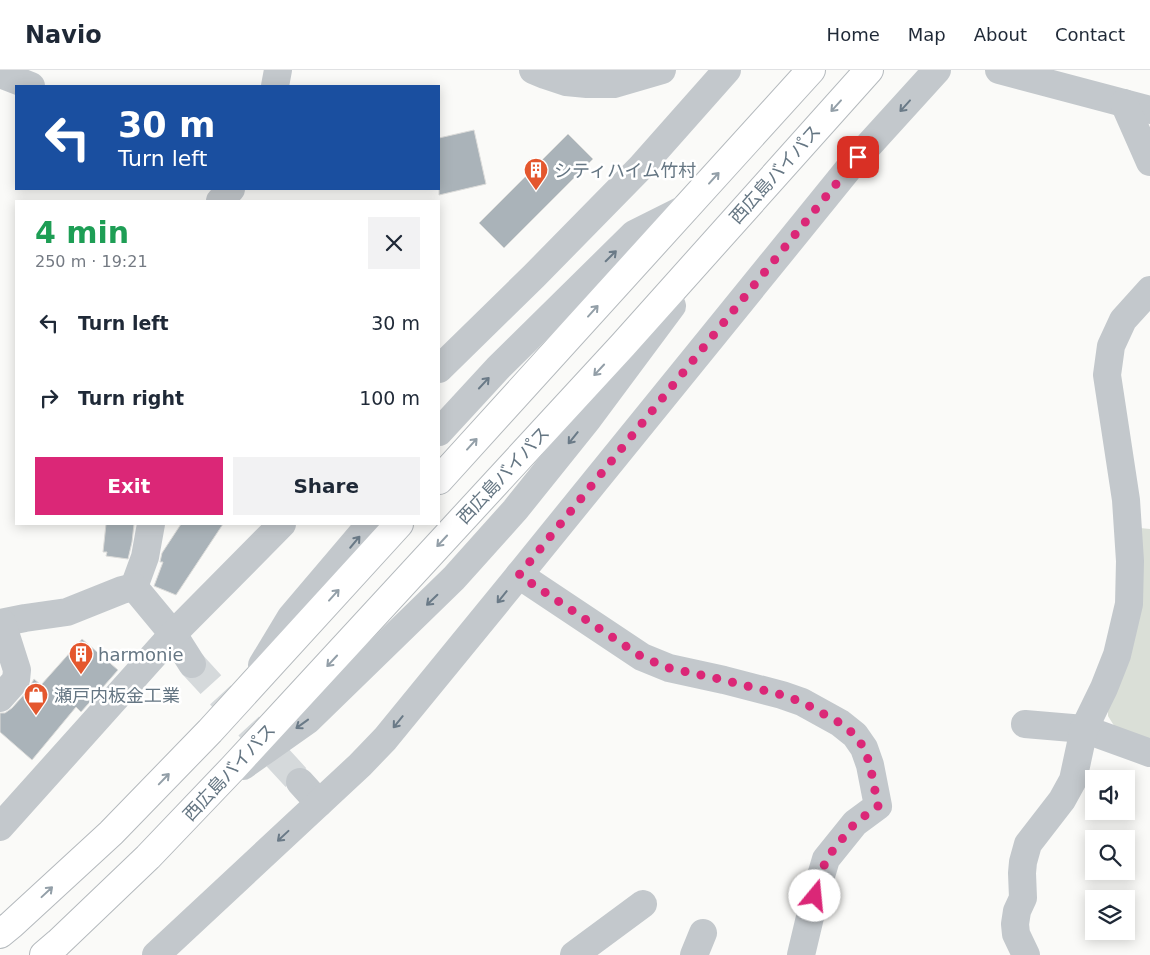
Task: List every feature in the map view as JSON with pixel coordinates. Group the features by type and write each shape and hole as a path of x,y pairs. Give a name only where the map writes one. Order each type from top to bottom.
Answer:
{"highway":[{"path":"440,479 811,70"},
{"name":"西広島バイパス","path":"44,955 148,857 219,783 609,360 869,70"},
{"path":"4,930 111,833 210,731 398,525"}],"street":[{"path":"275,85 278,70"},
{"path":"533,70 566,82 614,84 662,70"},
{"path":"440,368 641,167 728,70"},
{"path":"156,955 360,765 385,739 852,165 938,70"},
{"path":"998,70 1150,110"},
{"path":"0,74 28,85"},
{"path":"1124,103 1150,162"},
{"path":"221,200 230,190"},
{"path":"440,431 498,368 634,234 686,208"},
{"path":"1026,955 1016,934 1015,924 1017,911 1023,898 1023,862 1028,844 1062,800 1073,780 1084,729 1104,688 1117,655 1129,604 1130,560 1126,500 1107,374 1111,346 1123,320 1150,290"},
{"path":"134,587 145,558 151,525"},
{"path":"5,816 173,634 281,525"},
{"path":"244,694 291,616 369,525"},
{"path":"519,575 642,657 669,668 732,682 802,702 840,723 855,735 864,748 870,765 878,806 855,823 826,859 801,955"},
{"path":"0,698 16,680 17,670 1,623 67,612 134,587"},
{"path":"134,587 173,634 192,664"},
{"path":"1025,724 1084,729 1150,753"},
{"path":"300,782 319,803"},
{"path":"574,955 643,904"}],"shaded area":[{"path":"1140,528 1150,529 1150,744 1118,732 1108,716"}],"building":[{"path":"474,130 486,184 439,195 440,138"},
{"name":"シティハイム竹村","path":"568,134 593,159 504,248 479,223"},
{"path":"106,525 134,525 128,559 106,556 107,552 103,552"},
{"path":"180,525 222,525 176,595 154,586 163,562 160,562 162,553"},
{"path":"82,639 118,670 81,712 76,707 32,760 0,732 0,713 5,713 12,708 28,690 34,679 41,685"}],"tunnel":[{"path":"192,664 300,782"}],"place":[{"name":"シティハイム竹村","path":"536,191"},
{"name":"harmonie","path":"81,675"},
{"name":"瀬戸内板金工業","path":"36,716"}],"route":[{"path":"815,896 826,859 855,823 878,806 870,765 864,748 855,735 840,723 802,702 724,680 669,668 642,657 519,575 858,157"}]}
